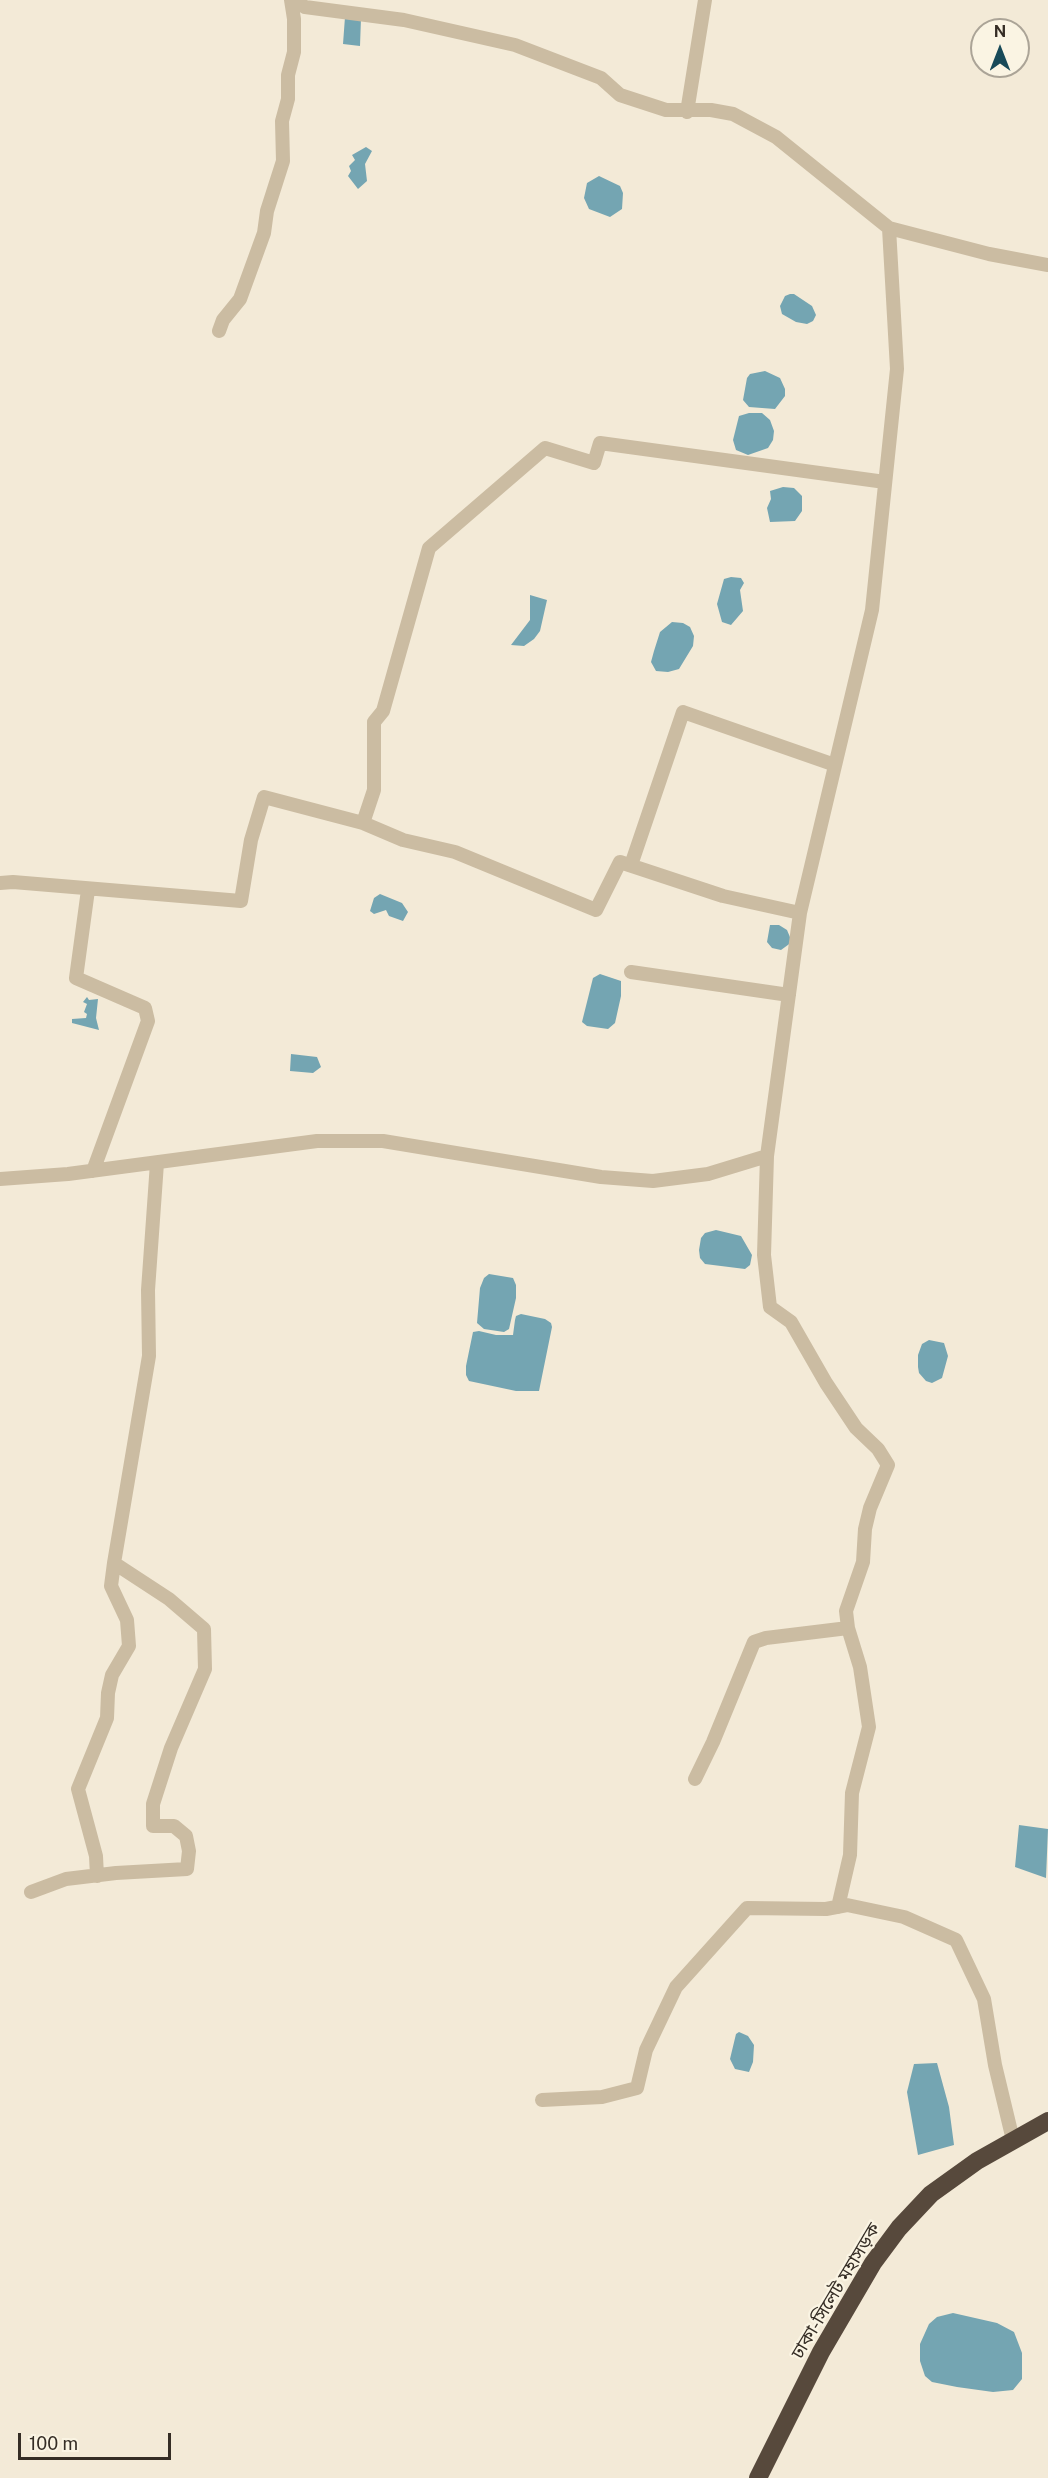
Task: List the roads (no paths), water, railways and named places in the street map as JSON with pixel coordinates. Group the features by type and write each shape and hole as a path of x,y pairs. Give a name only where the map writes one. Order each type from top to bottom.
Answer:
{"highway":[{"name":"ঢাকা-সিলেট মহাসড়ক","path":"758,2478 821,2352 873,2263 899,2228 931,2194 977,2161 1048,2121"}],"street":[{"path":"292,0 305,7 404,20 515,45 601,78 620,95 666,110 687,112 711,110 733,114 776,137 889,228 989,254 1048,265"},
{"path":"219,331 223,320 240,299 264,233 267,211 283,161 282,121 288,99 288,75 294,52 292,0"},
{"path":"687,112 705,0"},
{"path":"838,1907 850,1855 852,1793 869,1726 860,1666 848,1628 846,1611 863,1562 865,1529 870,1508 888,1465 878,1449 856,1428 826,1383 791,1322 770,1307 764,1255 767,1156 800,913 872,610 897,369 889,228"},
{"path":"363,823 374,790 374,722 384,711 429,548 545,448 594,463 600,442 885,482"},
{"path":"630,865 683,712 835,765"},
{"path":"0,883 14,882 241,901 251,840 264,797 363,823 403,840 455,852 596,910 620,862 723,896 800,913"},
{"path":"88,890 76,978 145,1008 148,1021 93,1171"},
{"path":"630,972 789,995"},
{"path":"0,1179 93,1171 316,1141 383,1141 601,1177 653,1181 708,1174 767,1156"},
{"path":"97,1876 96,1856 78,1789 107,1718 108,1693 112,1675 129,1646 127,1620 111,1586 149,1356 148,1290 157,1163"},
{"path":"31,1892 66,1879 187,1869 189,1851 186,1836 174,1826 153,1826 153,1804 171,1748 205,1669 204,1629 169,1599 114,1563"},
{"path":"695,1779 713,1742 754,1642 766,1638 848,1628"},
{"path":"542,2100 602,2097 637,2088 646,2050 676,1987 747,1908 826,1909 847,1905 904,1917 956,1940 984,1999 995,2065 1014,2140"}],"water":[{"path":"345,17 361,18 360,46 343,44"},
{"path":"366,147 372,151 365,164 367,181 358,189 348,176 351,171 349,166 355,160 352,155"},
{"path":"599,176 620,186 623,193 622,209 610,217 589,209 584,198 587,183"},
{"path":"794,294 812,306 816,315 813,321 807,324 796,322 782,314 780,306 785,296"},
{"path":"765,371 780,378 785,389 785,396 775,409 749,407 743,400 747,378 750,374"},
{"path":"762,413 770,420 774,431 773,440 768,448 748,455 736,450 733,440 739,416"},
{"path":"783,487 794,488 802,496 802,511 795,521 770,522 767,508 771,499 770,491"},
{"path":"741,578 744,583 740,590 743,611 731,625 722,622 717,604 724,579"},
{"path":"530,595 547,600 540,631 524,646 511,645 530,620"},
{"path":"672,622 683,623 690,627 694,636 693,646 679,669 668,672 656,671 651,662 660,632"},
{"path":"380,894 402,903 408,912 403,921 389,916 386,910 374,914 370,911 374,898"},
{"path":"770,925 779,925 787,930 792,942 781,950 772,948 767,942"},
{"path":"600,974 621,981 621,996 615,1023 608,1029 587,1026 582,1022 593,978"},
{"path":"87,997 89,1000 98,999 96,1018 99,1030 72,1023 72,1019 86,1018 87,1014 84,1012 87,1004 83,1002"},
{"path":"291,1054 317,1057 321,1067 313,1073 290,1071"},
{"path":"716,1230 741,1236 752,1255 750,1265 745,1269 705,1264 700,1258 701,1238 705,1233"},
{"path":"489,1274 513,1278 516,1285 516,1298 509,1329 504,1332 484,1329 477,1323 480,1288 484,1278"},
{"path":"521,1314 545,1319 551,1323 552,1327 539,1391 516,1391 469,1381 466,1366 473,1332 513,1335 516,1316"},
{"path":"929,1340 944,1343 948,1356 942,1378 932,1383 926,1381 919,1373 918,1367 918,1355 922,1344"},
{"path":"1019,1825 1048,1829 1046,1878 1015,1867"},
{"path":"739,2032 748,2036 754,2045 753,2062 749,2072 735,2069 730,2059 736,2034"},
{"path":"937,2063 949,2107 954,2145 918,2155 907,2092 914,2064"},
{"path":"953,2313 997,2323 1014,2332 1022,2353 1022,2379 1013,2390 993,2392 957,2387 932,2382 925,2376 920,2361 920,2344 929,2324 937,2317"}]}
